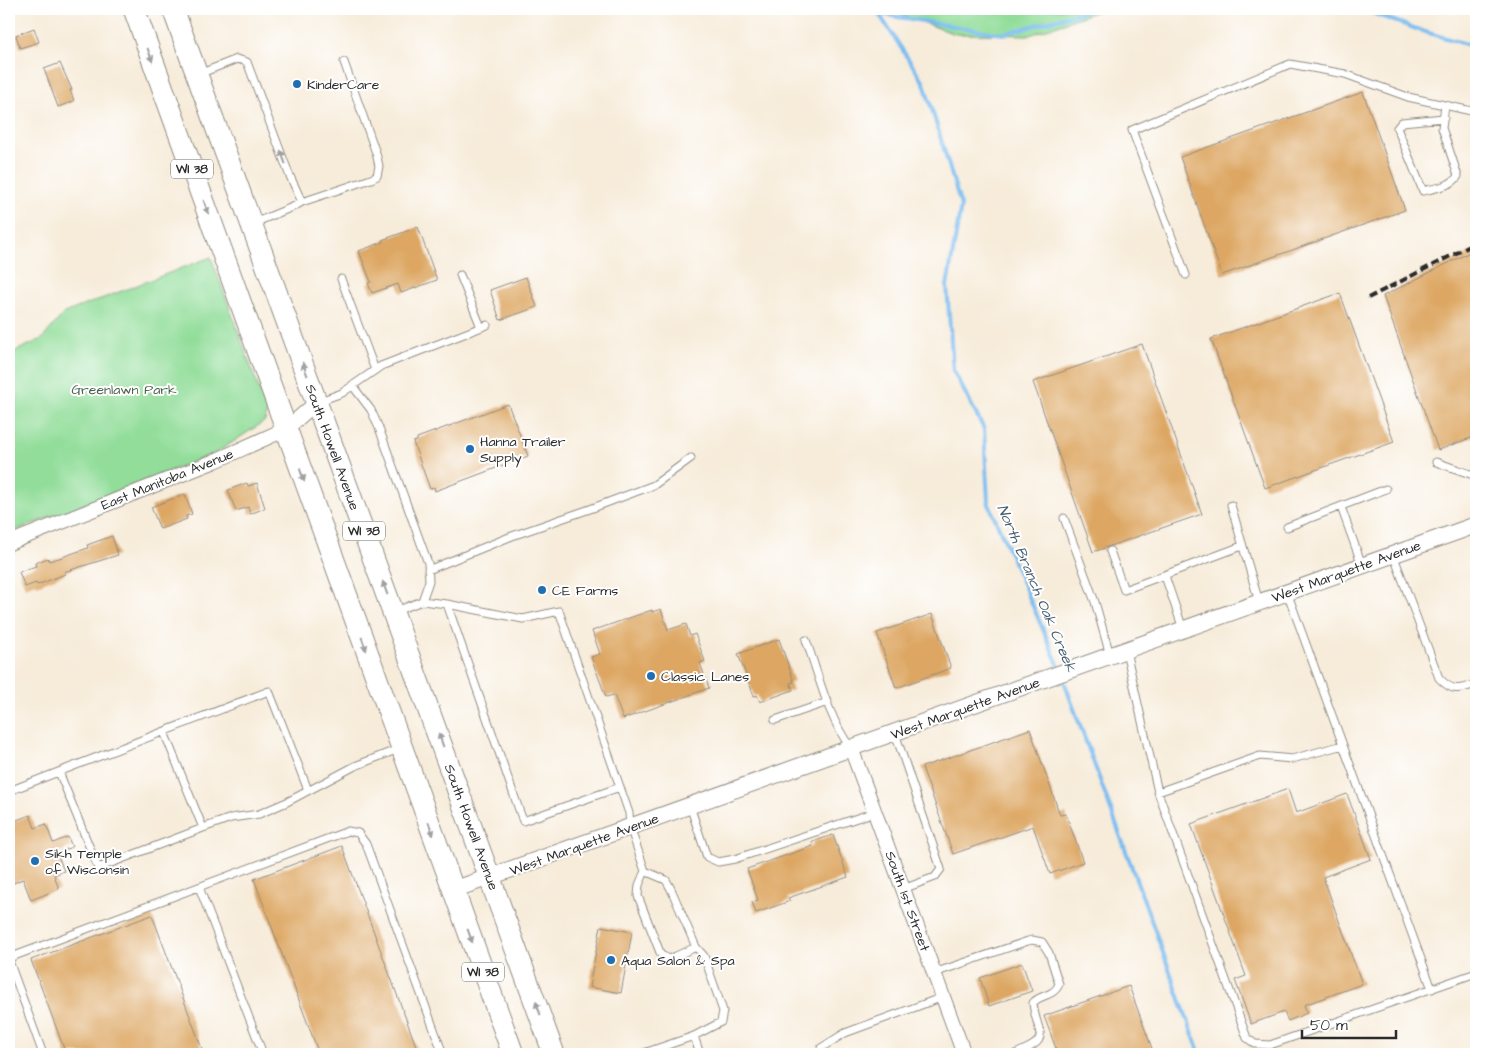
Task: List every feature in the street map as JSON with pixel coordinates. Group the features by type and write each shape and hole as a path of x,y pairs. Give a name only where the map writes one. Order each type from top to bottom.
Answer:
{"main road":[{"name":"WI 38","path":"134,9 513,1054"},
{"name":"South Howell Avenue","path":"173,9 554,1054"}],"street":[{"name":"East Manitoba Avenue","path":"9,543 215,461 286,429 317,402"},
{"name":"West Marquette Avenue","path":"454,890 1476,524"},
{"name":"South 1st Street","path":"851,748 964,1054"}],"lane":[{"path":"197,74 237,59 247,62 289,174 302,202"},
{"path":"252,224 302,202 377,176 379,166 376,153 344,62"},
{"path":"1186,275 1132,130 1290,64 1345,74 1408,96 1476,112"},
{"path":"1444,118 1402,122 1396,128 1423,191 1448,184 1456,180 1458,176 1442,128 1444,118 1445,105"},
{"path":"317,402 342,392 375,370 484,326 460,275"},
{"path":"341,279 375,370"},
{"path":"352,385 371,410 379,428 428,563 429,581 422,601"},
{"path":"428,570 512,536 654,484 691,458"},
{"path":"1436,462 1476,476"},
{"path":"1287,526 1386,490"},
{"path":"1231,505 1260,602"},
{"path":"1340,507 1362,565"},
{"path":"1064,518 1095,602 1110,656"},
{"path":"1110,551 1124,590 1242,546"},
{"path":"1393,554 1438,678 1447,687 1456,689 1476,684"},
{"path":"1165,576 1183,629"},
{"path":"1287,592 1432,989"},
{"path":"394,612 422,601 523,619 559,611 629,813 630,827 645,871 639,884 638,896 661,955 669,959 696,947"},
{"path":"447,604 523,821 620,787"},
{"path":"806,640 842,737 851,748"},
{"path":"1126,650 1158,792 1247,1038 1255,1044 1270,1046 1476,973"},
{"path":"9,792 269,691 308,790"},
{"path":"775,720 828,702"},
{"path":"164,732 203,828"},
{"path":"895,733 941,870 935,877 904,889"},
{"path":"1158,792 1260,756 1292,759 1343,745"},
{"path":"59,772 98,868 231,818 259,814 287,802 355,766 401,748"},
{"path":"690,806 707,857 718,862 735,859 875,812"},
{"path":"43,1054 9,960 348,831 358,833 366,844 443,1054"},
{"path":"641,1054 694,1036 721,1022 723,1011 704,956 696,947 666,880 645,871"},
{"path":"200,887 263,1054"},
{"path":"934,973 1032,940 1042,942 1049,953 1059,984 1054,992 1036,999 1033,1003 1041,1033 1039,1042 1014,1054"},
{"path":"820,1054 821,1048 845,1033 943,997"},
{"path":"694,1036 700,1054"}],"green space":[{"path":"886,9 1103,9 1030,35 955,34"},
{"name":"Greenlawn Park","path":"211,257 267,411 265,421 216,453 9,533 9,354 42,339 64,313"}],"building":[{"path":"34,28 39,42 20,48 16,35"},
{"path":"60,63 72,90 70,90 74,101 58,107 44,69"},
{"path":"1363,92 1405,210 1222,275 1180,157"},
{"path":"418,227 437,280 401,293 398,284 372,293 368,283 371,282 359,251 383,242 382,240"},
{"path":"1476,249 1476,436 1438,450 1383,296"},
{"path":"526,277 537,307 500,320 490,290"},
{"path":"1340,293 1394,442 1265,488 1211,339"},
{"path":"1142,344 1202,514 1093,552 1033,382"},
{"name":"Hanna Trailer Supply","path":"508,404 528,456 435,491 434,487 430,489 413,442 417,441 417,438"},
{"path":"247,483 248,486 257,483 265,508 250,514 248,507 236,511 228,490"},
{"path":"185,494 192,514 186,516 187,519 160,529 151,507"},
{"path":"112,536 118,555 64,572 65,574 37,585 36,583 25,587 19,572 36,566 35,563 48,558 49,561 88,548 87,545"},
{"name":"Classic Lanes","path":"661,609 668,630 686,624 690,636 695,634 705,661 700,663 709,688 623,719 614,695 606,697 591,657 600,654 592,631 652,610 652,612"},
{"path":"932,614 951,668 896,688 877,633"},
{"path":"779,639 794,682 790,683 793,690 760,702 757,695 754,696 738,654"},
{"path":"1030,729 1060,815 1066,814 1083,862 1050,874 1033,826 953,854 922,767"},
{"path":"1288,789 1296,813 1347,794 1371,859 1323,877 1362,984 1304,1005 1307,1013 1288,1021 1284,1012 1251,1024 1235,980 1246,976 1191,824"},
{"name":"Sikh Temple of Wisconsin","path":"30,815 35,828 46,824 53,843 68,837 72,847 57,853 64,871 54,875 59,889 31,900 23,879 9,885 9,823"},
{"path":"833,835 848,877 788,898 790,901 756,913 752,902 758,900 747,869 813,846 812,842"},
{"path":"342,846 419,1054 319,1054 254,879"},
{"path":"152,915 204,1054 66,1054 31,960"},
{"name":"Aqua Salon & Spa","path":"601,926 632,932 621,993 589,987"},
{"path":"1022,963 1032,991 989,1006 980,978"},
{"path":"1129,986 1154,1054 1058,1054 1044,1016"}],"waterway":[{"name":"North Branch Oak Creek","path":"873,9 879,14 924,83 961,206 947,286 953,370 984,429 988,502 1060,669"},
{"name":"North Branch Oak Creek","path":"879,14 1003,34 1094,9"},
{"name":"North Branch Oak Creek","path":"1361,9 1422,31 1476,47"},
{"name":"North Branch Oak Creek","path":"1062,676 1200,1054"}],"railway":[{"path":"1368,298 1476,243"}],"place":[{"name":"KinderCare","path":"297,84"},
{"name":"Hanna Trailer Supply","path":"470,449"},
{"name":"CE Farms","path":"542,590"},
{"name":"Classic Lanes","path":"651,676"},
{"name":"Sikh Temple of Wisconsin","path":"35,861"},
{"name":"Aqua Salon & Spa","path":"611,960"}]}
